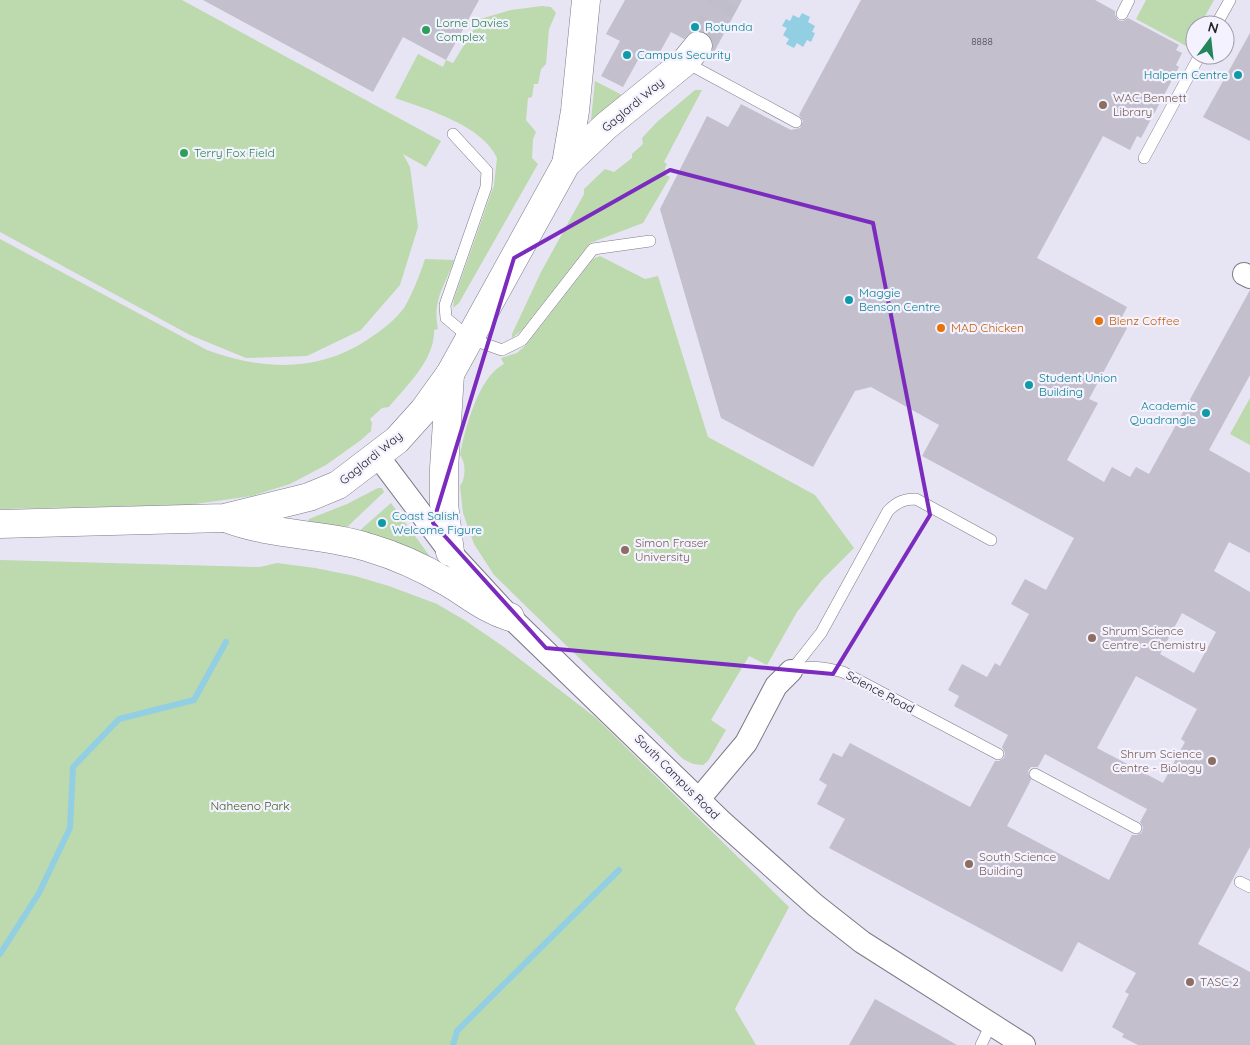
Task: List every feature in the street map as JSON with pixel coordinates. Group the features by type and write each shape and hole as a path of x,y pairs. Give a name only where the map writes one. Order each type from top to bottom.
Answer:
{"street":[{"name":"Gaglardi Way","path":"566,164 575,112 586,0"},
{"name":"Gaglardi Way","path":"0,524 224,518 309,497 338,485 397,440 424,410 450,374 566,164 606,126 692,54"},
{"path":"450,374 444,469 444,504 450,552"},
{"name":"South Campus Road","path":"377,455 450,552 510,617 699,798 821,910 862,942 1024,1045"},
{"path":"224,518 252,528 329,537 370,548 410,563 447,582 488,610 510,617"},
{"path":"699,798 746,743 776,686 791,672"}],"lane":[{"path":"1122,14 1129,0"},
{"path":"1222,15 1230,0"},
{"path":"692,54 796,122"},
{"path":"1144,158 1195,65"},
{"path":"453,134 488,171 486,187 445,305 446,318 471,338 502,350 522,340 593,249 650,241"},
{"path":"791,672 821,633 888,511 896,503 906,499 916,499 991,540"},
{"name":"Science Road","path":"791,672 806,666 825,667 843,672 998,754"},
{"path":"1035,774 1136,828"},
{"path":"981,1045 991,1024"}],"highlighted area":[{"path":"670,170 873,223 930,515 833,674 546,648 433,523 514,258"}],"green space":[{"name":"Terry Fox Field","path":"0,0 182,0 441,141 426,167 403,154 410,167 418,227 400,285 361,330 307,356 246,358 190,335 0,232"},
{"path":"1146,0 1214,0 1206,15 1185,15 1185,45 1136,19"},
{"path":"542,6 551,7 556,13 549,29 546,64 541,69 538,84 534,84 532,97 528,98 526,120 536,132 533,139 532,158 538,164 459,303 453,308 454,299 494,185 497,158 480,137 467,128 438,113 395,98 418,54 443,67 446,60 453,63 480,19 511,10"},
{"path":"595,81 624,96 592,121 591,120"},
{"path":"695,90 702,90 664,162 667,164 665,168 666,175 670,177 643,223 590,243 522,330 512,338 512,334 541,272 584,194 584,189 605,169 614,172 632,158 632,154 643,144 642,138 657,122"},
{"path":"0,239 207,350 248,362 288,365 309,363 328,358 348,351 367,340 392,321 404,308 413,291 425,259 454,260 438,301 438,329 434,330 430,352 419,372 389,407 382,408 370,419 372,423 371,431 326,465 290,484 252,496 188,505 0,509"},
{"path":"600,256 645,279 658,276 708,437 815,495 854,548 822,580 797,612 767,665 749,656 711,720 726,730 708,761 703,765 693,764 683,759 494,575 474,544 463,513 460,486 464,470 460,455 465,431 480,391 495,370 504,364 501,358 517,353 526,345 593,259"},
{"path":"1250,398 1250,445 1230,434"},
{"path":"378,488 382,488 384,492 345,529 308,521 309,519 347,504"},
{"path":"391,503 431,558 357,533"},
{"name":"Naheeno Park","path":"0,560 260,567 277,563 355,576 389,586 437,604 466,621 504,647 596,718 789,907 735,1009 756,1045 0,1045"}],"water":[{"path":"802,13 810,17 808,22 815,26 812,32 815,33 811,42 807,40 803,47 797,43 794,48 786,44 789,39 783,35 787,28 782,26 786,19 790,21 793,15 799,18"}],"building":[{"path":"203,0 479,0 446,60 403,37 373,92"},
{"path":"625,0 742,0 713,54 711,53 713,41 707,34 701,31 693,31 684,39 671,32 656,59 643,51 623,87 601,76 620,41 606,34"},
{"path":"861,0 1095,0 1115,11 1118,20 1123,21 1128,18 1179,45 1176,50 1182,53 1176,65 1179,67 1141,138 1137,136 1130,150 1103,136 1037,258 1127,307 1119,323 1127,328 1089,399 1098,403 1067,460 1104,482 1112,467 1130,477 1136,467 1149,474 1250,290 1250,375 1209,450 1250,473 1250,553 1229,542 1214,571 1250,592 1250,847 1198,944 1250,972 1250,1045 1138,1045 1122,1037 1124,1034 1112,1027 1129,994 1125,992 1136,973 1078,942 1062,972 829,848 845,819 817,804 827,785 819,780 833,753 842,757 850,743 970,807 995,761 1004,758 1005,753 1002,747 1008,735 954,706 959,696 948,690 962,664 987,677 995,663 1000,666 1029,614 1011,604 1025,579 1046,590 1074,538 922,456 939,425 871,387 855,391 813,467 721,418 660,209 707,116 728,127 741,104 791,130 800,128 803,121 799,115","holes":["1182,613 1216,632 1194,673 1160,654","1136,676 1197,709 1181,739 1185,742 1163,783 1097,748","1045,754 1147,809 1140,822 1143,827 1142,832 1132,835 1109,880 1007,826 1031,780 1028,771 1031,767 1038,767"]},
{"name":"Halpern Centre","path":"1250,33 1250,141 1203,117 1232,65 1235,65 1235,60"},
{"path":"875,999 957,1045 849,1045"}],"waterway":[{"path":"0,954 39,893 70,828 73,767 119,719 194,700 226,642"},
{"path":"453,1045 457,1031 619,870"}],"tunnel":[{"path":"698,46 726,0"}],"place":[{"name":"Rotunda","path":"695,27"},
{"name":"Lorne Davies Complex","path":"426,30"},
{"name":"Campus Security","path":"627,55"},
{"name":"Halpern Centre","path":"1238,75"},
{"name":"WAC Bennett Library","path":"1103,105"},
{"name":"Terry Fox Field","path":"184,153"},
{"name":"Maggie Benson Centre","path":"849,300"},
{"name":"Blenz Coffee","path":"1099,321"},
{"name":"MAD Chicken","path":"941,328"},
{"name":"Student Union Building","path":"1029,385"},
{"name":"Academic Quadrangle","path":"1206,413"},
{"name":"Coast Salish Welcome Figure","path":"382,523"},
{"name":"Simon Fraser University","path":"625,550"},
{"name":"Shrum Science Centre - Chemistry","path":"1092,638"},
{"name":"Shrum Science Centre - Biology","path":"1212,761"},
{"name":"South Science Building","path":"969,864"},
{"name":"TASC 2","path":"1190,982"}]}
